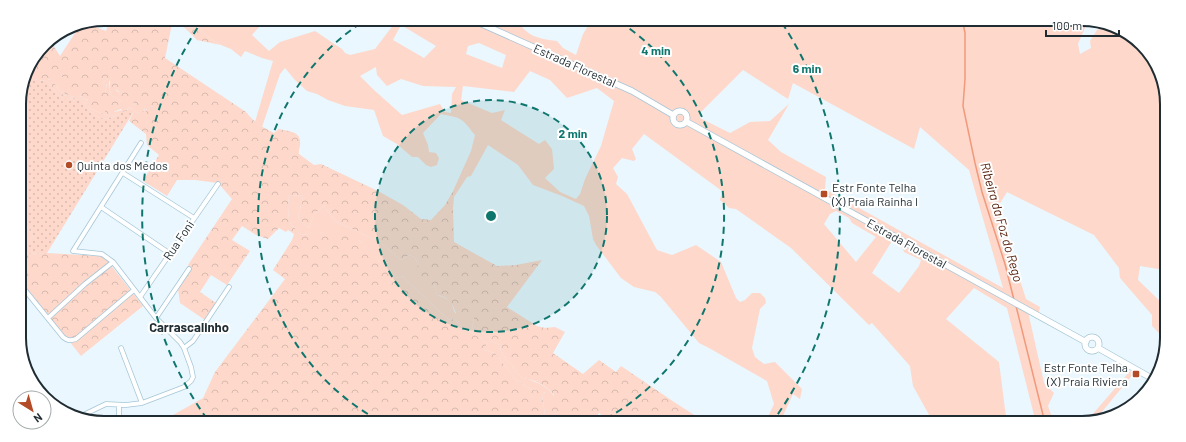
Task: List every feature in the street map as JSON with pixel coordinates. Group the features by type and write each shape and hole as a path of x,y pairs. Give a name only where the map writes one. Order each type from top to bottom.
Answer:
{"main road":[{"name":"Estrada Florestal","path":"486,26 632,91 673,115"},
{"path":"681,111 685,113 687,115 686,122 683,125 678,126 674,124 672,119 673,115 676,112 681,111"},
{"name":"Estrada Florestal","path":"686,122 1086,342"},
{"path":"1089,337 1095,337 1099,342 1098,348 1094,351 1086,348 1086,342 1089,337"},
{"path":"1098,348 1150,377"}],"street":[{"path":"85,414 106,404 134,405 179,390 188,385 191,381 193,372 184,348 175,335 156,318 113,262 102,254 73,251 142,143"},
{"path":"123,173 194,218"},
{"name":"Rua Foni","path":"140,297 218,184"},
{"path":"101,207 169,253"},
{"path":"48,318 85,284 113,262"},
{"path":"156,318 189,269"},
{"path":"184,348 194,341 229,287"},
{"path":"26,291 67,341 76,339 134,290"},
{"path":"122,348 142,403"},
{"path":"119,405 119,416"}],"green space":[{"path":"94,26 106,31 108,26 172,26 165,58 246,112 266,129 274,133 279,129 298,135 300,141 299,154 314,165 321,164 378,191 403,205 421,219 431,220 445,205 453,191 454,242 497,266 516,265 542,260 507,307 537,326 545,328 555,327 565,332 553,353 583,374 599,360 616,372 621,366 696,416 603,416 599,413 597,416 555,416 552,412 549,399 554,395 540,384 522,378 501,352 500,345 494,343 484,334 472,328 474,318 458,316 448,300 437,295 434,285 423,284 414,274 418,265 415,257 409,255 401,260 380,242 335,221 324,206 314,214 309,228 298,218 303,196 288,195 288,220 301,235 336,232 352,235 380,262 387,262 393,276 397,278 402,276 449,320 454,319 465,330 487,343 484,350 495,353 515,379 532,390 545,391 542,396 545,416 210,416 203,398 215,372 285,279 273,270 292,240 294,234 288,230 286,232 279,228 268,239 256,235 242,226 232,240 250,251 227,285 211,275 200,292 216,303 205,320 180,303 178,289 191,269 188,265 232,199 218,183 195,180 177,180 167,196 143,181 159,155 147,145 146,134 129,121 134,111 130,108 126,110 129,107 139,114 142,114 147,123 149,119 145,115 147,108 145,108 143,112 134,106 135,103 128,101 127,99 126,100 126,98 120,98 119,91 115,90 113,94 109,91 110,82 108,78 102,84 107,82 105,93 109,93 124,104 116,105 123,108 114,112 114,115 121,113 114,117 102,118 91,112 79,98 64,99 58,95 47,81 38,80 31,77 36,65 53,45 60,56 76,31 89,27","holes":["60,75 65,77 61,79 58,84 65,94 76,97 63,95 55,84 46,79 56,83 61,78","80,95 84,99 88,100 87,104 94,110 97,104 98,109 102,109 105,104 105,113 108,114 112,112 111,114 114,115 110,116 92,110 80,96 76,97"]},
{"path":"181,26 260,26 252,35 269,51 280,42 315,31 350,55 375,49 392,26 400,26 393,40 424,58 436,46 403,26 521,26 533,35 557,41 563,48 576,55 583,34 588,26 1086,26 1078,44 1080,54 1091,48 1090,41 1097,30 1101,28 1107,30 1125,39 1141,53 1156,79 1159,94 1160,268 1140,266 1138,280 1160,301 1160,334 1152,326 1152,315 1120,278 1119,268 1094,235 1007,192 997,208 1026,299 1040,307 1038,316 1028,311 1044,383 1054,393 1048,406 1052,416 1034,416 1007,308 974,288 946,319 999,362 1006,416 930,416 913,386 910,366 872,323 869,325 791,248 736,209 729,208 720,200 722,191 644,134 632,149 636,159 634,161 622,158 613,168 618,177 616,184 627,194 657,250 672,255 696,245 721,262 736,298 740,302 745,300 752,293 760,293 765,298 766,303 760,309 752,348 755,357 764,364 775,362 802,389 800,399 793,394 783,416 768,416 774,404 767,381 699,343 661,297 655,292 634,287 621,278 596,245 593,239 589,216 584,206 533,185 518,165 488,145 471,176 467,177 454,197 453,191 471,151 475,135 460,119 441,114 423,133 429,152 436,153 439,158 437,165 431,167 426,165 418,157 412,157 397,144 383,136 374,110 345,106 307,91 285,68 280,74 262,127 255,122 273,61 245,51 241,57 231,49 209,38 197,27 185,28","holes":["479,43 506,55 502,68 466,54 468,46","376,67 377,75 387,86 401,79 423,86 456,87 452,94 451,113 445,112 440,104 402,115 360,76","743,70 788,99 793,83 914,149 920,127 969,170 1003,288 825,189 826,177 781,152 768,140 789,104 770,121 750,122 730,133 700,118 701,112","530,71 550,80 567,98 597,88 614,101 601,146 585,179 580,194 576,199 560,192 545,178 554,169 552,149 545,140 539,144 501,120 505,110 492,113 461,100 463,86 514,92","836,211 849,218 852,223 876,237 856,262 824,224 830,214","892,241 902,247 904,252 921,260 919,266 899,293 872,273"]},
{"path":"197,27 209,38 221,45 197,40 185,28"},
{"path":"51,57 49,60 52,72 57,63 64,63 61,69 53,74 47,72 42,74 48,63 48,59"},
{"path":"59,74 66,77 61,88 65,94 80,95 84,99 97,104 98,106 103,106 105,103 105,113 109,114 111,112 122,110 116,105 124,103 109,93 105,93 107,84 102,84 108,78 109,91 111,93 115,90 119,92 120,96 127,97 127,100 135,103 134,105 144,111 145,108 147,108 146,112 151,119 147,123 139,114 129,107 123,113 110,116 92,110 80,96 63,95 55,84 41,78 53,80"},
{"path":"31,77 38,80 47,81 58,95 64,99 79,98 91,112 102,118 114,117 130,108 134,111 47,253 26,254 26,243 34,238 26,224 26,99"},
{"path":"288,195 303,196 298,218 309,228 314,214 324,206 335,221 380,242 401,260 409,255 415,257 418,265 434,285 437,295 449,301 455,313 474,318 472,328 484,334 494,343 500,345 501,352 522,378 538,383 549,390 556,402 558,416 545,416 542,395 545,392 532,390 515,379 495,353 484,350 487,343 465,330 454,319 449,320 402,276 397,278 393,276 387,262 380,262 360,241 348,234 328,232 301,235 288,220"},
{"path":"26,224 34,238 26,244"},
{"path":"47,253 100,256 106,259 143,306 81,356 26,287 26,254"},
{"path":"1130,371 1134,373 1100,414 1091,416"},
{"path":"203,398 210,416 171,416"}],"waterway":[{"name":"Ribeira da Foz do Rego","path":"964,26 965,33 965,79 963,106 982,192 1005,264 1014,300"},
{"name":"Ribeira da Foz do Rego","path":"1016,306 1043,416"}],"place":[{"name":"Quinta dos Medos","path":"69,165"},
{"name":"Estr Fonte Telha (X) Praia Rainha I","path":"824,194"},
{"name":"Estr Fonte Telha (X) Praia Riviera","path":"1136,374"}],"district":[{"name":"Carrascalinho","path":"189,327"}]}
